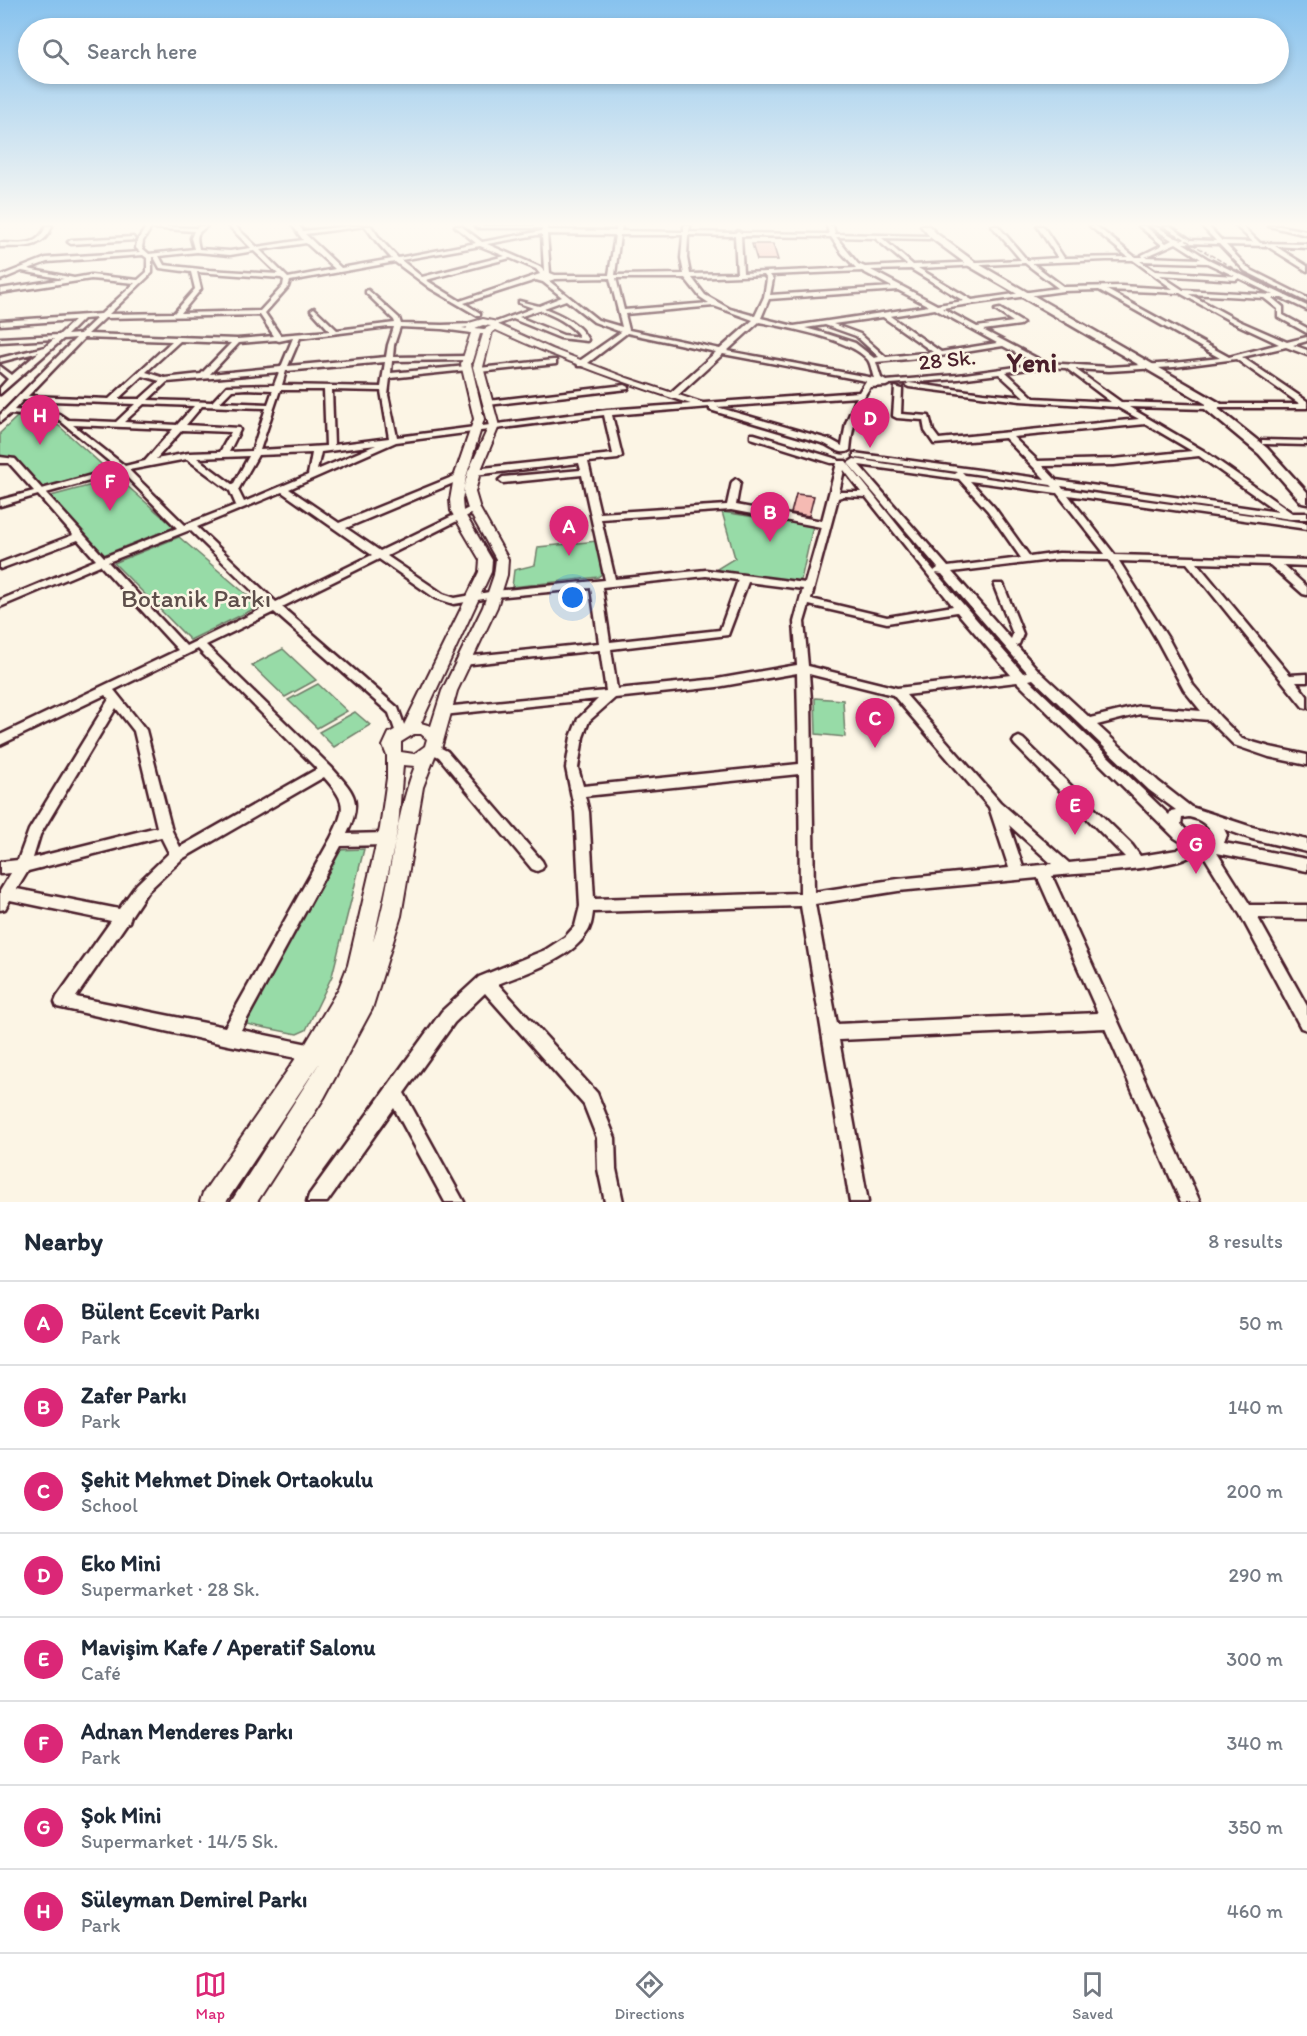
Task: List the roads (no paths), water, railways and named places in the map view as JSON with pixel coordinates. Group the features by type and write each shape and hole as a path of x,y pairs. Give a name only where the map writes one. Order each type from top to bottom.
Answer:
{"main road":[{"path":"1002,282 1152,367 1213,406 1265,442 1307,486"},
{"path":"1022,293 1142,367 1213,406 1263,451 1307,500"}],"street":[{"path":"0,291 64,282"},
{"path":"0,420 82,336 140,282"},
{"path":"175,315 198,290 196,282"},
{"path":"0,323 103,316 262,312 286,286 285,282"},
{"path":"426,282 459,303 483,326 553,362"},
{"path":"459,303 523,282"},
{"path":"551,282 566,298 596,321 626,331 854,378 874,385 943,392"},
{"path":"614,282 626,331"},
{"path":"692,282 702,296 714,304 757,320 836,338 857,346 872,360 874,385 850,423 844,450 847,461 868,495 930,573 1020,678 1185,839 1204,846 1307,865"},
{"path":"673,395 757,320 769,282"},
{"path":"887,282 1044,365 1069,368 1152,367 1228,359 1307,339"},
{"path":"937,282 970,302"},
{"path":"1054,282 1063,289"},
{"path":"1164,282 1178,292 1266,337 1307,353"},
{"path":"1250,282 1307,308"},
{"path":"1268,282 1307,300"},
{"path":"766,297 898,288"},
{"path":"792,328 1022,293 1063,289 1099,288 1280,297"},
{"path":"1099,288 1228,359"},
{"path":"368,292 397,319 398,324 391,345 384,395 394,440"},
{"path":"1266,297 1281,308 1280,316 1307,331"},
{"path":"0,340 82,336 237,341 279,339 398,324 442,327 483,326 566,298"},
{"path":"513,317 562,337 585,340 579,330 552,313 521,302"},
{"path":"621,312 714,304"},
{"path":"314,310 335,332"},
{"path":"974,329 1020,323 998,310"},
{"path":"262,312 279,339"},
{"path":"885,315 940,354"},
{"path":"0,392 46,348 64,336 82,317"},
{"path":"824,323 858,336 885,359"},
{"path":"212,1202 313,1053 348,993 358,965 386,839 395,778 395,756 390,747 392,742 405,731 485,572 486,560 460,516 456,500 460,477 478,428 479,419 472,366 479,358 483,326"},
{"path":"483,326 625,387 683,405"},
{"path":"578,366 626,331"},
{"path":"234,490 255,453 283,370 297,337"},
{"path":"112,400 177,340"},
{"path":"204,376 237,341"},
{"path":"872,360 940,354 1003,344"},
{"path":"0,360 46,348"},
{"path":"1237,357 1307,406"},
{"path":"141,373 165,380 390,359 472,366"},
{"path":"387,376 472,366 553,362 578,366 828,442 844,450"},
{"name":"28 Sk.","path":"874,385 958,377 1044,365"},
{"path":"243,1202 316,1090 362,1009 391,916 415,787 432,747 450,687 495,594 502,559 474,509 469,492 474,472 494,426 488,403 472,366"},
{"path":"0,368 12,379"},
{"path":"1069,368 1120,405 1201,453 1290,516 1307,524"},
{"path":"1000,371 1032,400"},
{"path":"117,425 165,380"},
{"path":"0,503 147,464 189,456 330,449 607,412 704,405 874,385 1032,400 1120,405 1307,406"},
{"path":"488,403 625,387"},
{"path":"214,404 230,388 385,389"},
{"path":"328,388 330,449"},
{"path":"898,389 897,416 926,418 929,431 937,442 1147,421"},
{"path":"22,398 271,406"},
{"path":"147,464 201,403"},
{"path":"8,412 59,416 124,470 274,607 394,711 405,731"},
{"path":"474,472 618,456 607,412"},
{"path":"66,422 236,430 223,455"},
{"path":"586,906 807,899 898,885 1137,862 1180,855 1220,840 1214,823 1194,813 1154,786 1035,674 847,461 754,436"},
{"path":"1008,436 1056,487 1111,556 1163,640 1188,687 1212,716 1238,742 1269,752 1307,760"},
{"path":"0,604 283,489 394,440"},
{"path":"1265,442 1307,443"},
{"path":"312,476 317,450"},
{"path":"844,450 832,453 831,457 847,461 959,473 1290,516"},
{"path":"1036,464 1114,462 1201,453"},
{"path":"189,456 234,490 241,506"},
{"path":"0,460 12,461 184,651"},
{"path":"583,460 611,582"},
{"path":"847,461 834,496 799,622 806,768 807,899 859,1202"},
{"path":"503,480 586,471"},
{"path":"959,473 984,504 991,509 1027,560"},
{"path":"339,527 460,477"},
{"path":"984,504 986,477"},
{"path":"731,507 736,482"},
{"path":"1056,487 1085,495 1307,524"},
{"path":"283,489 440,596 454,601 495,594 706,573 809,587"},
{"path":"834,496 844,493 868,495"},
{"path":"1081,519 1085,495"},
{"path":"597,516 731,507 826,525"},
{"path":"0,740 111,694 184,651 474,509"},
{"path":"0,566 79,536"},
{"path":"930,573 1059,556 1307,562"},
{"path":"1189,559 1307,704"},
{"path":"1274,562 1307,592"},
{"path":"463,661 724,633 744,578"},
{"path":"596,584 612,694"},
{"path":"999,586 1018,634 1017,638 1009,644"},
{"path":"805,601 887,620 960,608"},
{"path":"199,644 326,770 351,801 348,815 337,840 228,1036"},
{"path":"443,711 717,683 802,668 897,692 1020,678 1035,674"},
{"path":"1287,679 1307,678"},
{"path":"897,692 995,805 1068,870"},
{"path":"111,694 140,730 165,831 177,855"},
{"path":"111,694 34,834 23,866 4,899 124,917"},
{"path":"316,1202 448,1017 485,982 550,955 570,942 584,923 586,906 582,812 572,768 577,737 584,719 612,694"},
{"path":"1088,723 1140,710 1212,716"},
{"path":"405,731 428,730 432,747 443,754 537,865"},
{"path":"1019,742 1127,849 1137,862"},
{"path":"395,756 414,760 432,747"},
{"path":"578,792 806,768"},
{"path":"326,770 177,855 142,888 63,1002 334,1057"},
{"path":"995,805 1018,874"},
{"path":"1176,830 1174,819 1176,815 1194,813 1252,833 1307,846"},
{"path":"0,868 23,866 165,831"},
{"path":"337,840 386,839"},
{"path":"1204,846 1246,911 1307,1022"},
{"path":"1043,872 1191,1202"},
{"path":"1246,911 1307,912"},
{"path":"485,982 591,1100 606,1138 607,1169 614,1202"},
{"path":"830,1032 1110,1020"},
{"path":"395,1093 454,1202"}],"railway":[{"path":"1260,282 1307,304"}],"place":[{"name":"Süleyman Demirel Parkı","path":"40,445"},
{"name":"Eko Mini","path":"870,448"},
{"name":"Adnan Menderes Parkı","path":"110,511"},
{"name":"Zafer Parkı","path":"770,542"},
{"name":"Bülent Ecevit Parkı","path":"569,556"},
{"name":"Şehit Mehmet Dinek Ortaokulu","path":"875,748"},
{"name":"Mavişim Kafe / Aperatif Salonu","path":"1075,835"},
{"name":"Şok Mini","path":"1196,874"}],"district":[{"name":"Yeni","path":"1032,363"}],"park label":[{"name":"Botanik Parkı","path":"196,598"}]}
